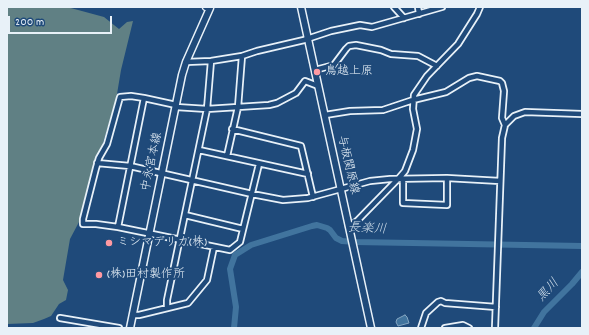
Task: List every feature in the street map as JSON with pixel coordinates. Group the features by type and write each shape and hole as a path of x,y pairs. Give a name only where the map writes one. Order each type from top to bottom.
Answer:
{"main road":[{"name":"中永宮本線","path":"130,328 182,74 209,7"},
{"name":"与板関原線","path":"301,7 371,328"}],"street":[{"path":"394,7 404,18"},
{"path":"418,7 419,14"},
{"path":"186,62 211,61 242,56 360,25 372,27 442,7"},
{"path":"349,227 401,179 413,150 417,129 413,100 418,88 436,66 458,44 480,7"},
{"path":"315,70 334,65 349,46 356,45 381,50 391,54 418,56 436,66"},
{"path":"227,156 238,107 242,56"},
{"path":"168,308 167,300 207,109 211,61"},
{"path":"325,115 350,111 382,110 413,100 446,92 477,76 500,81 503,86 502,118 505,125"},
{"path":"259,164 240,242 230,250 118,227 83,224 97,163 107,144 120,97 131,96 176,106 207,109 269,105 277,103 296,93 305,81 318,86"},
{"path":"118,227 144,98"},
{"path":"495,328 502,138 505,125 514,116 525,112 582,114"},
{"path":"232,129 298,144 302,149 313,197"},
{"path":"199,150 308,174"},
{"path":"97,163 130,166 162,172 283,200 313,197 370,181 447,178 500,181"},
{"path":"401,179 403,203 447,205 447,178"},
{"path":"185,215 243,229"},
{"path":"133,315 188,303 209,276 214,247"},
{"path":"422,328 423,317 426,312 441,301 444,303 496,307"},
{"path":"60,318 119,328"},
{"path":"446,328 463,325 469,328"}],"green space":[{"path":"7,7 67,7 104,17 119,29 127,22 133,21 121,70 116,100 102,146 94,162 79,222 70,239 63,280 68,290 66,300 59,304 51,316 33,323 7,324"}],"water":[{"path":"405,315 409,323 398,326 396,322 397,319"}],"waterway":[{"name":"長楽川","path":"234,328 236,307 230,269 235,255 251,245 312,226 317,225 327,228 336,238 342,241 355,242 582,246"},
{"name":"黒川","path":"534,328 544,312 582,272"}],"place":[{"name":"鳥越上原","path":"317,72"},
{"name":"ミシマデリカ(株)","path":"109,243"},
{"name":"(株)田村製作所","path":"99,275"}]}
